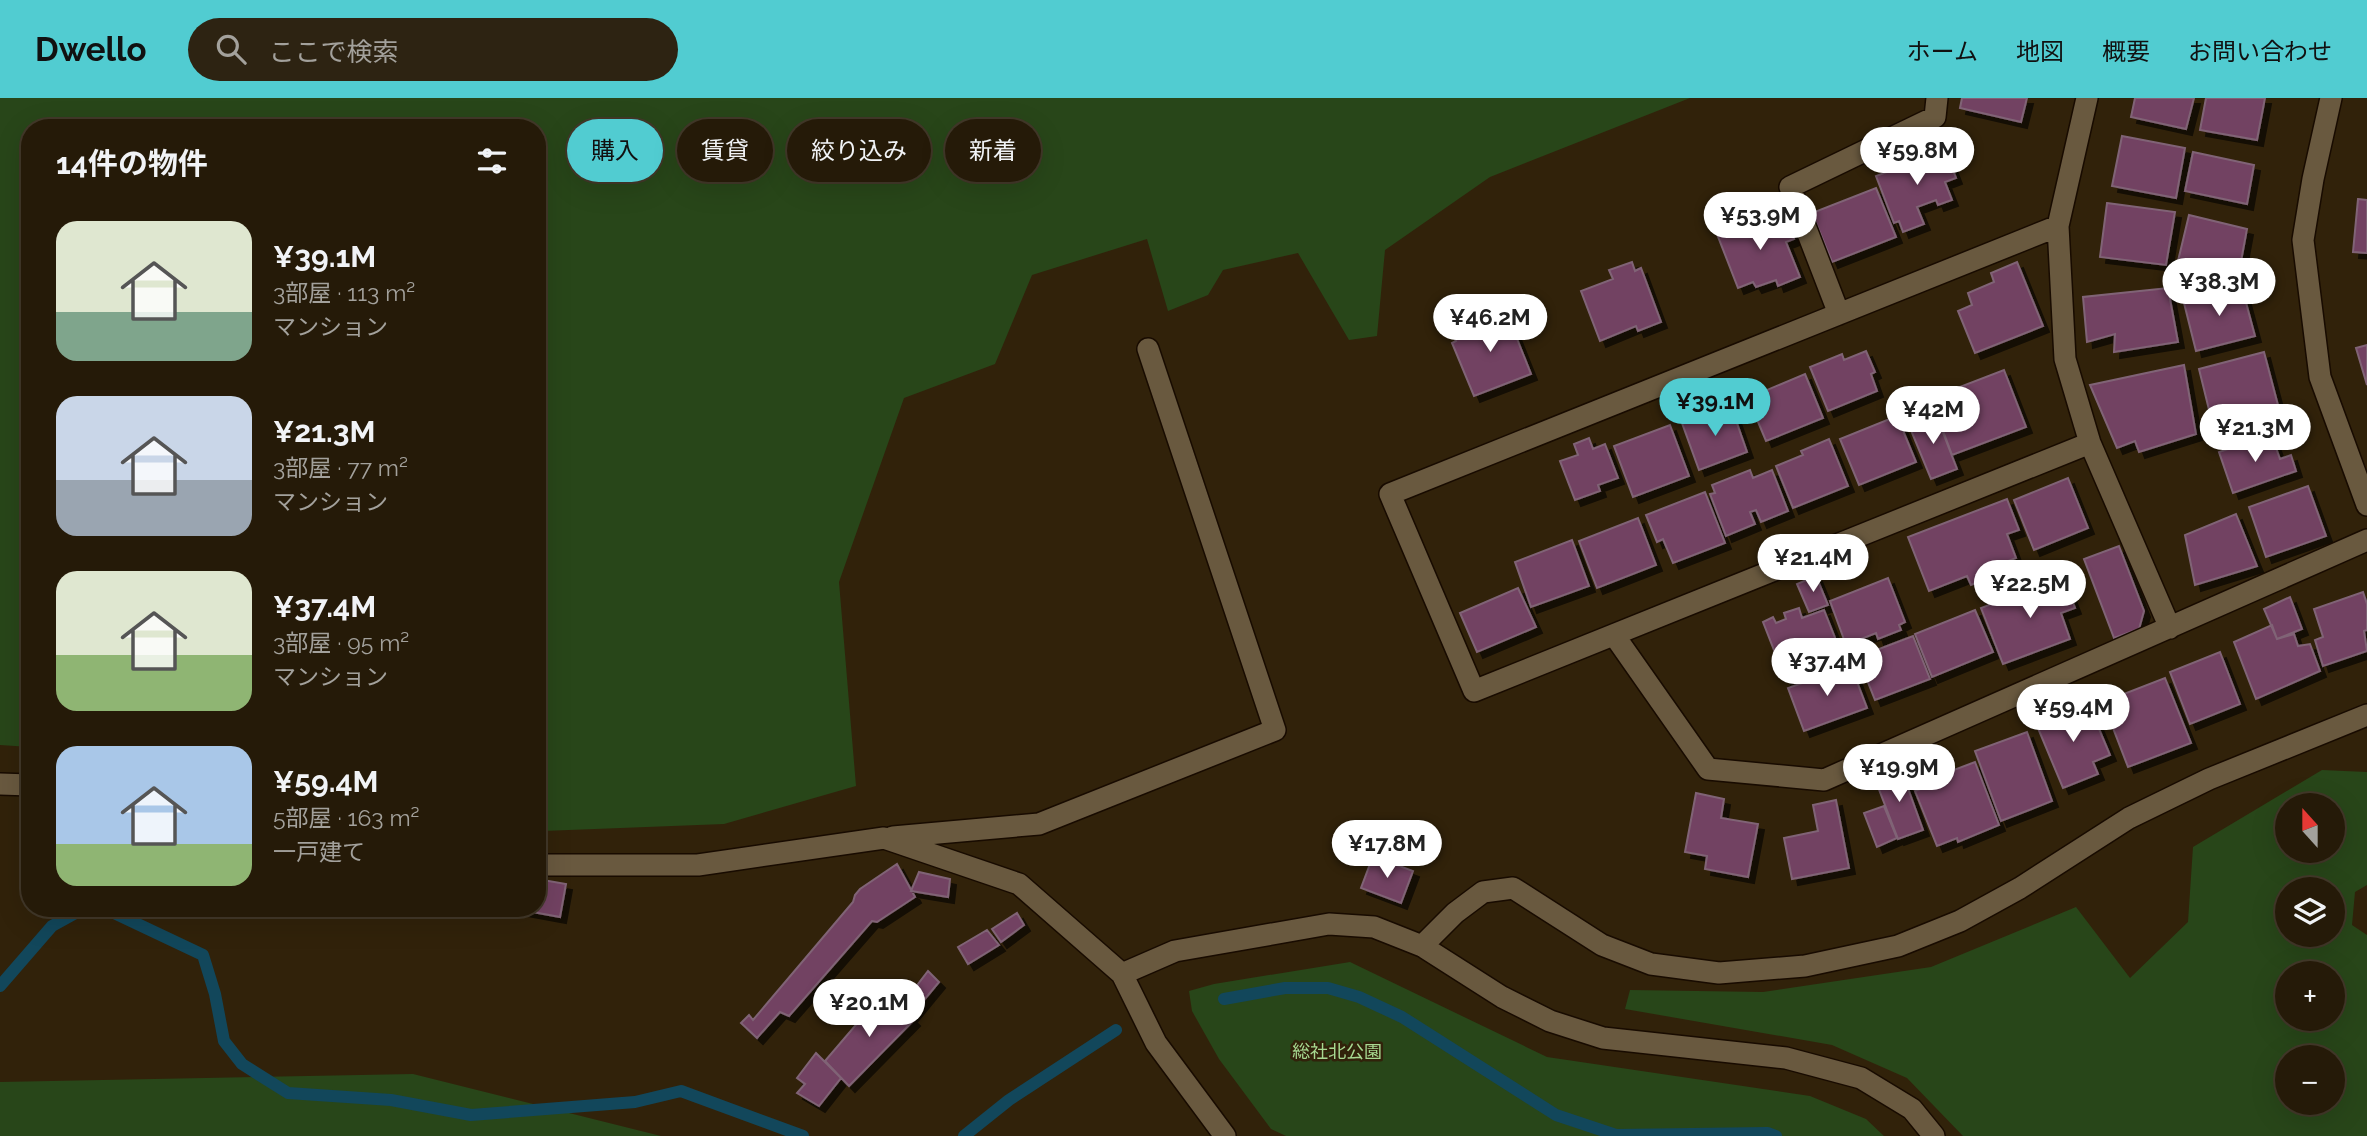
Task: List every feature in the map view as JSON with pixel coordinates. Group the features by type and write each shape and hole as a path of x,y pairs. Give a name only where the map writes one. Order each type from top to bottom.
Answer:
{"street":[{"path":"1839,314 1790,187 1935,117 1937,98"},
{"path":"2087,98 2058,226 2065,359 2090,443 2170,628"},
{"path":"2331,98 2303,240 2320,377 2367,505"},
{"path":"2058,226 1390,494 1474,691 2090,443"},
{"path":"546,865 698,865 884,838 1039,824 1275,730 1147,349"},
{"path":"1614,635 1708,769 1824,780 2367,540"},
{"path":"1422,946 1455,913 1483,892 1513,888 1602,945 1651,964 1719,973 1805,966 1898,946 1960,921 2020,888 2129,818 2209,779 2367,715"},
{"path":"0,784 21,785"},
{"path":"884,838 1018,884 1122,974 1156,1042 1225,1136"},
{"path":"1122,974 1175,951 1329,924 1374,927 1422,946 1502,997 1550,1021 1603,1038 1786,1058 1861,1078 1912,1109 1934,1136"}],"green space":[{"path":"0,98 1690,98 1490,177 1385,250 1377,336 1349,340 1298,253 1223,270 1208,295 1168,311 1147,239 1032,275 995,364 904,398 839,582 856,786 724,824 546,831 546,119 21,119 21,746 0,745"},
{"path":"2322,770 2367,772 2367,885 2355,892 2352,925 2367,935 2367,1136 1963,1136 1907,1078 1832,1045 1625,1009 1630,990 1763,992 1931,967 2076,907 2130,978 2188,922 2193,847 2275,798 2275,863 2345,863 2345,793 2283,793"},
{"name":"総社北公園","path":"1350,962 1547,1057 1810,1096 1866,1119 1884,1136 1286,1136 1271,1129 1219,1059 1192,1011 1189,991 1214,984"},
{"path":"413,1074 661,1136 0,1136 0,1082"}],"building":[{"path":"1962,98 2027,98 2021,122 1960,108"},
{"path":"2135,98 2194,98 2186,129 2131,117"},
{"path":"2206,98 2265,98 2257,140 2200,130"},
{"path":"2122,136 2185,148 2176,198 2112,186"},
{"path":"1942,142 1956,178 1945,182 1952,200 1938,205 1936,200 1917,207 1924,224 1903,232 1899,221 1894,223 1876,176 1932,155 1929,147"},
{"path":"2193,152 2254,165 2247,204 2185,191"},
{"path":"1876,188 1896,237 1832,262 1812,213"},
{"path":"2358,199 2367,200 2367,253 2353,252"},
{"path":"2107,203 2175,212 2166,265 2100,257"},
{"path":"1775,212 1778,220 1786,217 1794,239 1786,242 1800,277 1778,286 1776,280 1756,287 1753,282 1738,288 1717,234"},
{"path":"2189,215 2247,229 2239,272 2178,261"},
{"path":"1632,262 1635,271 1641,268 1661,322 1638,331 1636,326 1600,341 1581,291 1613,279 1609,270"},
{"path":"2017,262 2043,326 1975,353 1958,311 1972,305 1968,293 1994,282 1991,273"},
{"path":"2241,284 2255,336 2196,351 2183,299"},
{"path":"2168,288 2178,342 2114,352 2115,334 2087,342 2083,297"},
{"path":"1506,311 1531,374 1474,396 1452,343 1456,341 1452,332"},
{"path":"2367,345 2367,385 2356,348"},
{"path":"1866,351 1875,372 1871,374 1877,391 1828,411 1810,367 1842,354 1844,360"},
{"path":"2264,352 2279,409 2213,426 2199,369"},
{"path":"2184,365 2196,434 2139,452 2135,441 2117,448 2090,385"},
{"path":"2004,370 2026,427 1952,455 1931,398"},
{"path":"1805,374 1823,418 1766,441 1748,398"},
{"path":"1731,406 1747,452 1699,470 1682,423"},
{"path":"1935,412 1957,469 1931,479 1908,423"},
{"path":"1897,416 1916,462 1859,485 1840,439"},
{"path":"1670,425 1689,476 1633,497 1614,446"},
{"path":"2271,434 2280,459 2291,455 2296,471 2233,493 2219,452"},
{"path":"1589,438 1593,449 1605,444 1618,478 1598,485 1600,491 1575,500 1560,461 1578,455 1574,444"},
{"path":"1829,439 1848,486 1793,508 1776,466 1803,455 1801,451"},
{"path":"1750,470 1753,478 1772,470 1788,511 1761,522 1756,510 1750,512 1755,524 1726,536 1710,494 1715,493 1712,485"},
{"path":"2068,478 2088,528 2034,550 2014,500"},
{"path":"2308,486 2326,536 2266,557 2249,507"},
{"path":"1705,492 1725,543 1673,563 1663,539 1657,542 1646,515"},
{"path":"2007,499 2019,530 2007,534 2016,558 1993,567 1996,576 1971,585 1967,576 1929,591 1908,537"},
{"path":"2236,514 2257,566 2195,585 2185,535"},
{"path":"1638,518 1656,565 1597,588 1579,541"},
{"path":"1572,540 1589,586 1531,607 1515,562"},
{"path":"2119,546 2144,611 2139,629 2114,638 2084,559"},
{"path":"1816,576 1828,605 1809,612 1797,584"},
{"path":"2063,577 2075,608 2061,613 2070,639 2003,664 1981,608"},
{"path":"1888,578 1905,622 1899,625 1901,630 1878,639 1876,633 1846,645 1830,601"},
{"path":"1518,588 1536,627 1477,652 1460,613"},
{"path":"2363,592 2367,604 2367,630 2364,631 2367,651 2323,666 2315,640 2323,637 2314,609"},
{"path":"2290,597 2302,629 2277,639 2264,609"},
{"path":"1799,608 1802,618 1824,610 1843,658 1786,681 1763,622 1773,617 1776,623 1786,619 1784,613"},
{"path":"1975,610 1993,652 1932,677 1915,634"},
{"path":"2272,625 2277,639 2294,634 2298,646 2310,644 2320,671 2256,699 2234,642"},
{"path":"1913,636 1930,679 1875,700 1858,657"},
{"path":"2220,652 2240,704 2190,724 2170,672"},
{"path":"1851,666 1867,708 1804,731 1788,688"},
{"path":"2165,678 2191,743 2128,767 2103,702"},
{"path":"2089,705 2110,755 2093,762 2098,774 2063,788 2035,721 2069,707 2071,712"},
{"path":"2027,732 2052,801 2001,821 1975,751"},
{"path":"1975,762 1999,825 1958,842 1957,838 1937,846 1915,791 1929,786 1927,780"},
{"path":"1901,769 1923,830 1898,839 1875,779"},
{"path":"1696,793 1724,799 1721,818 1758,824 1748,877 1705,869 1707,856 1685,852"},
{"path":"1836,800 1849,868 1792,879 1784,838 1818,831 1813,805"},
{"path":"1884,806 1897,838 1877,847 1864,813"},
{"path":"1373,856 1413,871 1401,903 1361,888"},
{"path":"897,864 915,897 877,922 872,921 789,1016 780,1012 757,1038 741,1023 749,1015 753,1020 853,902 860,889"},
{"path":"919,872 950,879 948,897 911,891"},
{"path":"546,881 566,884 560,917 546,914"},
{"path":"1017,913 1024,925 1001,942 992,929"},
{"path":"987,930 999,945 968,964 958,947"},
{"path":"928,971 939,982 925,999 915,988"},
{"path":"912,984 925,999 911,1016 896,1003"},
{"path":"884,992 914,1020 849,1086 825,1061"},
{"path":"816,1053 841,1078 819,1106 797,1093 805,1084 797,1078"}],"waterway":[{"path":"0,986 52,926 68,917"},
{"path":"123,917 203,955 215,994 224,1041 242,1064 288,1093 391,1100 471,1115 635,1102 681,1091 803,1136"},
{"path":"1224,999 1285,988 1328,988 1359,997 1402,1017 1556,1115 1616,1135 1768,1133 1776,1136"},
{"path":"964,1136 1009,1100 1116,1030"}]}
